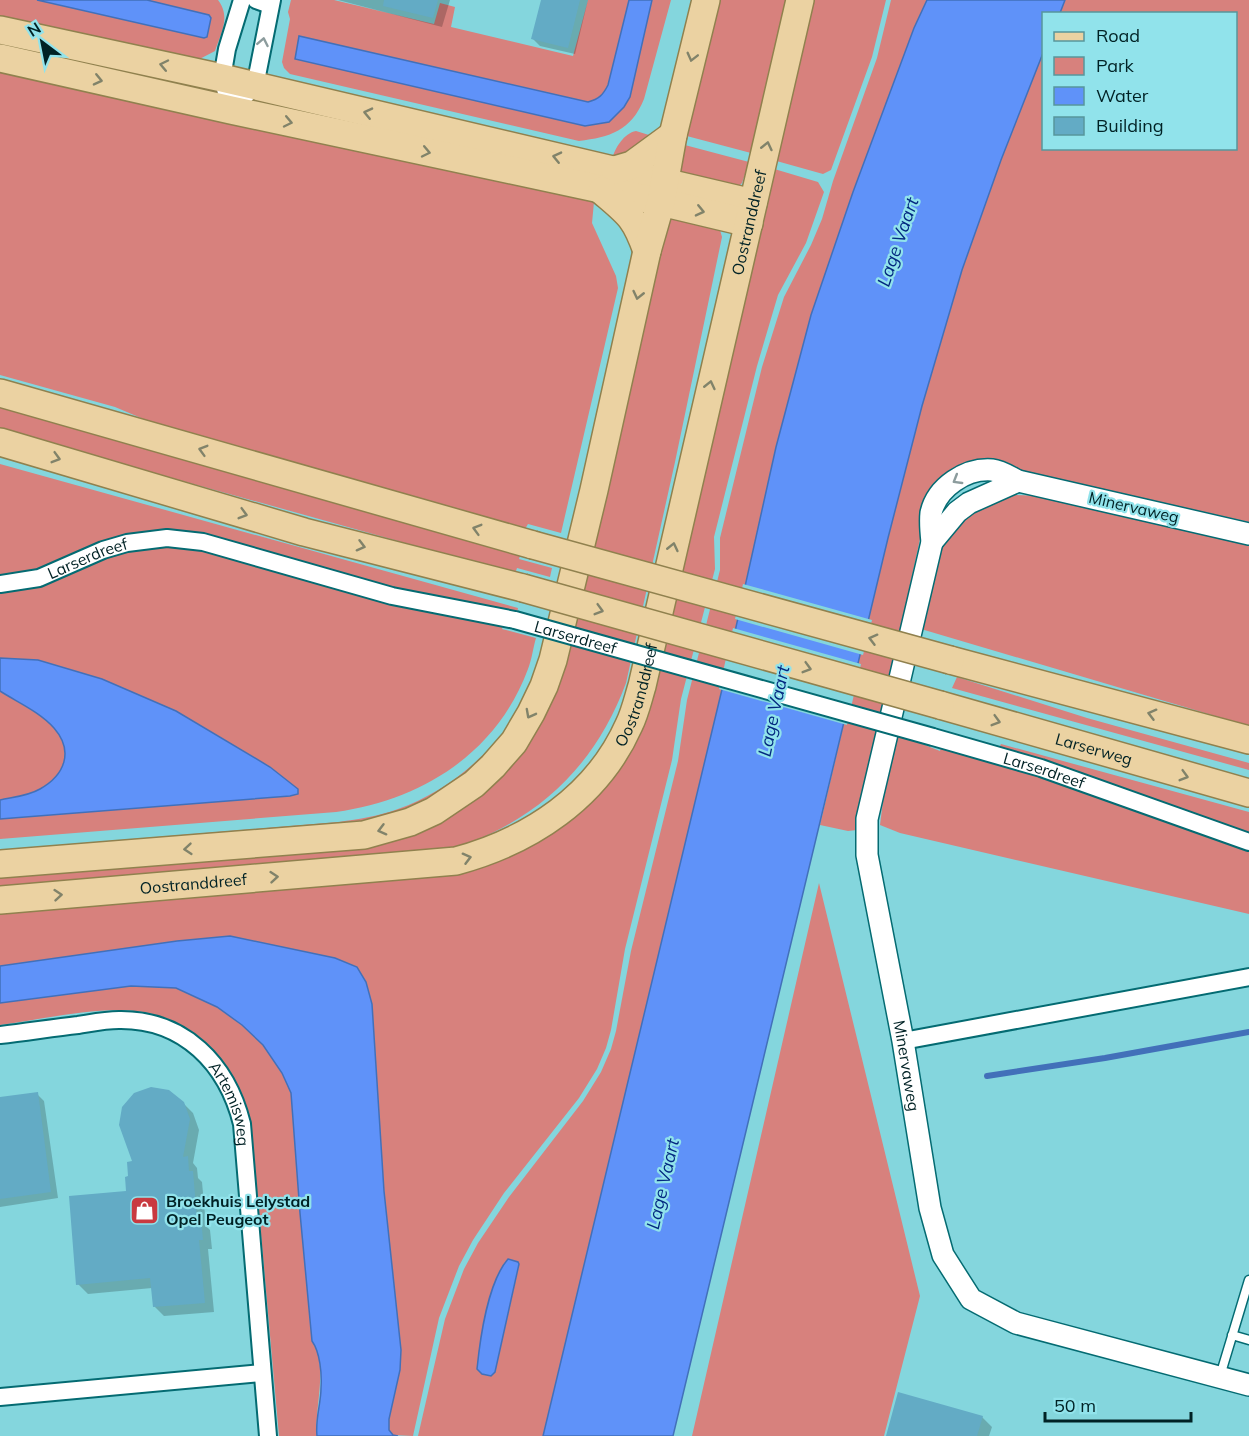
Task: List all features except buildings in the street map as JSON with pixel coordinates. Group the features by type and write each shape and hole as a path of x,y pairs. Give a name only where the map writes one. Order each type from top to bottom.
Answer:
{"main road":[{"path":"0,864 364,835 410,822 434,811 474,784 514,742 531,713 553,660 706,0"},
{"name":"Oostranddreef","path":"0,900 456,861 482,854 534,830 574,801 601,772 630,724 637,704 800,0"},
{"path":"0,30 255,86 608,180 638,226 647,251"},
{"path":"0,58 231,110 608,180 751,213"},
{"path":"608,180 673,135"},
{"path":"0,393 533,545 1249,740"},
{"name":"Larserdreef","path":"0,442 304,532 523,588 940,705"},
{"name":"Larserweg","path":"940,705 1249,793"}],"street":[{"path":"242,0 222,78 231,110 255,86 266,2"},
{"name":"Minervaweg","path":"1249,534 1018,481 969,503 953,517 932,542 867,819 867,855 903,1041 930,1208 943,1255 971,1299 1016,1323 1249,1385"},
{"name":"Larserdreef","path":"0,584 39,578 119,544 158,538 204,542 392,596 515,620 1041,768 1249,842"},
{"path":"903,1041 1249,977"},
{"name":"Artemisweg","path":"0,1035 110,1020 133,1020 163,1027 177,1034 214,1063 232,1092 242,1124 268,1436"},
{"path":"0,1397 262,1373"}],"lane":[{"path":"1220,1377 1249,1280"},
{"path":"1232,1335 1249,1340"}],"green space":[{"path":"0,0 37,0 204,38 209,15 147,0 218,0 222,6 224,19 215,51 192,63 0,18"},
{"path":"291,0 334,0 434,24 440,3 455,7 451,27 573,56 588,0 629,0 608,85 600,96 588,102 299,36 296,59 585,126 609,122 624,107 652,0 671,0 639,110 626,125 618,130 600,137 579,141 290,74 282,62"},
{"path":"719,0 786,0 751,153 683,135"},
{"path":"811,0 886,0 872,57 831,170 823,174 773,160"},
{"path":"891,0 927,0 914,28 853,192 811,315 776,447 724,681 543,1436 418,1436 445,1319 464,1269 478,1243 509,1197 583,1101 601,1072 611,1049 631,951 678,761 687,700 720,570 720,538 762,367 784,297 822,219 833,181 877,58","holes":["517,1262 519,1265 495,1372 491,1376 477,1369 487,1316 503,1265"]},
{"path":"1065,0 1249,0 1249,522 1006,468 928,502 857,830 848,831 820,825 885,546 921,407 980,215 1042,56 1042,150 1237,150 1237,12 1060,12"},
{"path":"0,63 594,202 592,223 616,276 618,288 561,533 528,524 525,529 514,527 160,426 115,407 0,375"},
{"path":"636,131 649,135 632,151 612,159 621,142"},
{"path":"681,144 749,162 742,183 737,188 674,177"},
{"path":"771,168 818,182 824,192 806,243 778,295 757,366 714,537 715,569 681,699 672,760 625,949 606,1048 597,1069 579,1098 504,1193 473,1240 459,1266 439,1318 413,1436 393,1435 389,1430 389,1419 401,1350 384,1191 372,1004 366,982 357,967 335,958 230,936 177,941 0,966 0,906 464,864 614,763"},
{"path":"667,216 718,223 722,237 626,683 596,743 554,792 502,828 472,842 439,853 0,893 0,870 360,841 523,744"},
{"path":"0,406 512,551 520,556 519,559 552,568 550,577 517,568 516,571 502,570 0,430"},
{"path":"0,464 518,608 517,613 424,596 189,531 171,530 110,539 33,571 0,576"},
{"path":"1015,495 1042,496 1249,543 1249,726 921,629 939,553 958,522 977,508"},
{"path":"168,545 201,549 503,626 502,629 536,638 529,665 514,699 497,725 476,748 453,768 426,784 368,806 336,812 0,839 0,819 290,796 298,791 270,767 176,711 102,679 38,660 0,658 0,592 41,585 121,552"},
{"path":"544,640 548,642 538,677 502,742 447,793 387,820 0,858 0,850 339,822 398,809 420,800 462,774 498,739 526,698 535,676"},
{"path":"957,677 1087,718 1249,763 1249,770 952,688"},
{"path":"0,691 48,722 60,737 65,754 61,770 49,783 31,793 0,800"},
{"path":"897,734 940,751 941,748 1034,773 1249,850 1249,914 900,833 880,825 884,793"},
{"path":"1001,744 1249,812 1249,834 999,748"},
{"path":"819,883 920,1296 884,1436 692,1436"},
{"path":"131,986 176,988 217,1007 242,1025 263,1045 282,1073 291,1093 312,1341 320,1362 317,1436 279,1436 251,1122 234,1077 221,1058 187,1028 167,1018 144,1012 119,1010 89,1012 0,1025 0,1003"}],"water":[{"path":"37,0 147,0 209,15 211,18 207,37 204,38"},
{"path":"629,0 652,0 630,97 624,107 609,122 585,126 295,59 299,36 588,102 600,96 608,85"},
{"name":"Lage Vaart","path":"927,0 1065,0 1060,12 1042,12 1042,56 1001,160 962,270 922,406 888,538 673,1436 543,1436 724,681 776,447 811,315 853,192 914,28"},
{"path":"0,658 38,660 102,679 176,711 270,767 298,789 298,794 0,819 0,800 31,793 49,783 61,770 65,754 60,737 48,722 0,691"},
{"path":"230,936 335,958 357,967 366,982 372,1004 384,1191 401,1350 400,1370 389,1419 389,1430 393,1435 398,1436 317,1436 321,1370 319,1357 312,1341 291,1093 282,1073 263,1045 242,1025 217,1007 176,988 131,986 0,1003 0,966 177,941"},
{"path":"508,1259 519,1264 495,1372 491,1376 482,1374 477,1369 480,1342 490,1296 501,1269"}],"pier":[{"path":"743,584 872,620 863,655 735,619"},
{"path":"733,628 861,664 847,725 719,689"}],"waterway":[{"path":"987,1076 1249,1032"}],"place":[{"name":"Broekhuis Lelystad Opel Peugeot","path":"145,1210"}]}
